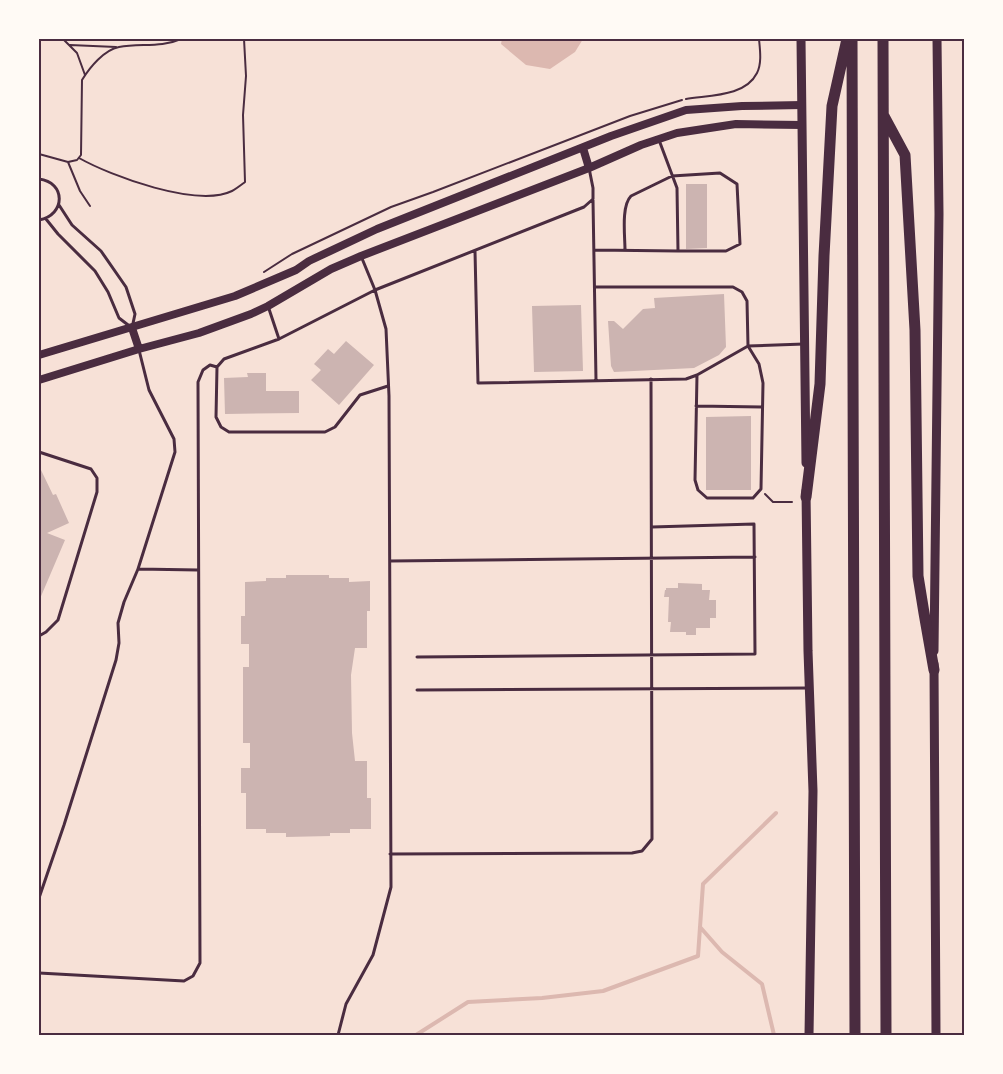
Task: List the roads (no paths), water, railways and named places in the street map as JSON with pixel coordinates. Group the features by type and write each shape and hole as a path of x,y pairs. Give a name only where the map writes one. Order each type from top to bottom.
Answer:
{"highway":[{"path":"806,497 820,384 824,256 832,106 847,39"},
{"path":"852,39 855,1035"},
{"path":"883,39 886,1035"},
{"path":"883,115 905,155 915,330 918,576 934,670"}],"main road":[{"path":"801,39 809,688 813,791 809,1035"},
{"path":"936,1035 934,670 939,214 937,39"}],"street":[{"path":"39,355 235,296 296,270 309,261 386,226 583,148 686,110 742,106 802,105"},
{"path":"39,380 139,349 199,333 268,306 331,269 361,256 589,168 658,139 677,133 736,124 802,125"},
{"path":"583,148 589,168"},
{"path":"354,240 361,256"},
{"path":"132,328 139,349"}],"lane":[{"path":"658,139 677,188 678,251"},
{"path":"589,168 593,188 596,380"},
{"path":"594,250 726,251 740,244 737,184 720,173 672,176 641,190 626,200 625,250"},
{"path":"39,179 49,182 56,188 59,196 59,206 54,214 46,219 39,220"},
{"path":"389,386 360,395 336,427 324,432 228,432 220,427 216,417 217,366 224,359 279,339 375,290 584,207 593,199"},
{"path":"46,219 58,234 95,271 108,292 119,318 132,328 135,314 126,286 100,251 72,225 59,206"},
{"path":"475,251 478,383 686,379 697,375 748,346 805,344"},
{"path":"338,1035 346,1004 373,955 391,887 389,386 386,329 375,290 361,256"},
{"path":"594,287 733,287 742,292 747,301 748,346 759,364 763,383 761,489 753,498 707,498 698,490 695,480 697,375"},
{"path":"268,306 279,339"},
{"path":"39,898 116,660 119,643 118,623 124,602 138,569 175,452 174,439 149,390 139,349"},
{"path":"39,972 184,982 193,976 200,963 198,382 203,370 210,365 217,366"},
{"path":"390,854 632,853 642,851 652,839 651,379"},
{"path":"696,406 762,407"},
{"path":"39,452 91,469 97,478 97,492 58,620 39,636"},
{"path":"417,657 755,654 754,524 652,526"},
{"path":"390,561 652,560 755,557"},
{"path":"138,569 198,570"},
{"path":"417,690 809,688"}],"waterway":[{"path":"416,1035 468,1002 542,998 603,991 698,956 703,884 776,813"},
{"path":"700,927 722,952 762,984 774,1035"}]}
